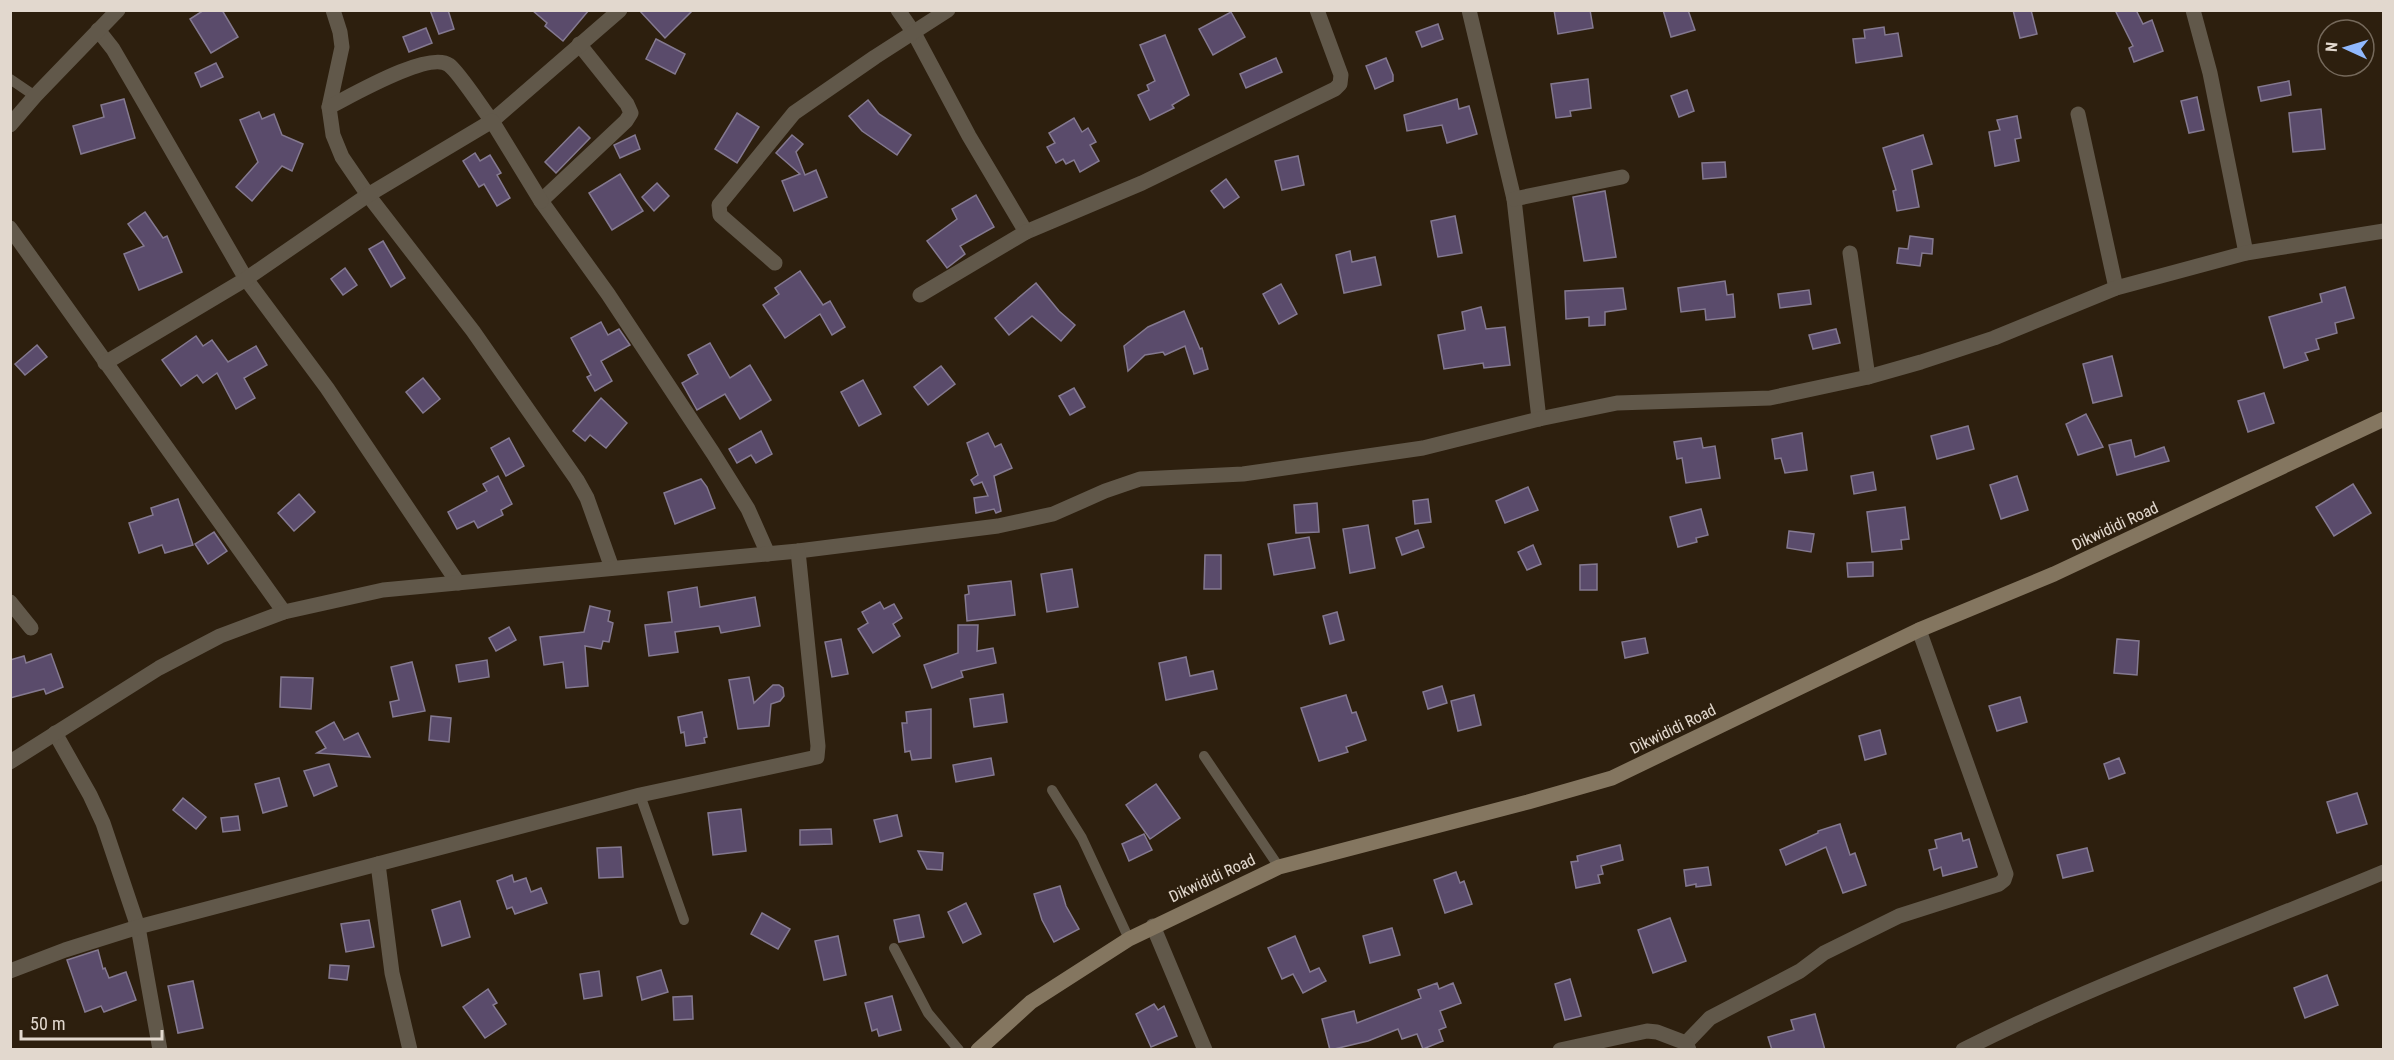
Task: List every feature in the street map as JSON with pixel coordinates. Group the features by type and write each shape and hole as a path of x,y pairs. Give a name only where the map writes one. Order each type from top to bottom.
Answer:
{"street":[{"path":"10,125 118,10"},
{"path":"333,10 342,47 329,106 333,135 342,157 368,195 473,331 577,480 587,498 612,568"},
{"path":"105,363 246,279 368,195 492,121 620,10"},
{"path":"897,10 914,33 969,136 1026,232"},
{"path":"775,263 720,215 719,205 794,114 875,57 948,10"},
{"path":"920,295 1026,232 1142,183 1335,89 1340,84 1341,75 1317,10"},
{"path":"1469,10 1514,199 1539,419"},
{"path":"2193,10 2210,73 2246,253"},
{"path":"98,30 113,50 163,133 246,279 327,388 458,583"},
{"path":"541,201 626,121 631,113 627,104 579,44"},
{"path":"329,106 418,64 436,62 449,65 492,121 541,201 608,294 713,453 748,509 768,554"},
{"path":"2078,114 2116,288"},
{"path":"1514,199 1622,177"},
{"path":"10,228 284,612"},
{"path":"10,762 159,668 210,641 284,612 383,590 798,552 998,526 1053,514 1105,491 1140,479 1243,474 1424,448 1539,419 1617,403 1770,398 1868,377 1921,362 1994,338 2116,288 2246,253 2384,231"},
{"path":"1850,253 1868,377"},
{"name":"Dikwididi Road","path":"978,1050 1031,1002 1129,939 1279,867 1612,778 1919,630 2055,574 2384,419"},
{"path":"10,971 65,950 138,927 243,902 640,795 817,757 816,723 798,552"},
{"path":"10,602 31,628"},
{"path":"1560,1050 1647,1031 1657,1032 1688,1046 1710,1018 1800,971 1824,953 1899,916 1999,884 2004,880 2006,874 1919,630"},
{"path":"55,733 103,823 138,927 160,1050"},
{"path":"378,864 393,973 410,1050"},
{"path":"1962,1050 2187,950 2250,927 2384,872"},
{"path":"1153,926 1205,1050"}],"lane":[{"path":"10,79 35,96"},
{"path":"1204,756 1279,867"},
{"path":"1052,790 1082,838 1129,939"},
{"path":"640,795 684,920"},
{"path":"894,948 928,1013 959,1050"}],"building":[{"path":"204,10 222,10 238,37 211,53 190,19"},
{"path":"430,10 448,10 454,29 439,34"},
{"path":"532,10 589,10 563,41 545,26 547,23"},
{"path":"639,10 693,10 665,38"},
{"path":"1554,10 1590,10 1593,28 1558,34"},
{"path":"1663,10 1688,10 1695,30 1671,37"},
{"path":"2013,10 2031,10 2037,34 2020,38"},
{"path":"2115,10 2136,10 2143,24 2152,20 2163,51 2134,62 2129,48 2133,46"},
{"path":"1231,12 1245,37 1213,55 1199,29"},
{"path":"1438,24 1443,39 1422,47 1416,32"},
{"path":"1884,27 1885,35 1898,33 1902,56 1856,63 1853,39 1865,38 1864,30"},
{"path":"426,28 432,43 409,52 403,37"},
{"path":"1165,35 1189,95 1172,105 1174,108 1150,120 1138,95 1149,90 1147,85 1155,81 1140,45"},
{"path":"656,39 685,54 675,74 646,59"},
{"path":"1276,58 1282,72 1246,88 1240,74"},
{"path":"1386,58 1393,81 1375,89 1366,66"},
{"path":"216,63 223,77 201,87 195,73"},
{"path":"1588,79 1591,108 1570,111 1571,116 1556,118 1551,84"},
{"path":"2289,81 2291,95 2261,101 2258,87"},
{"path":"1687,90 1694,111 1679,117 1671,96"},
{"path":"2197,97 2204,130 2189,133 2181,101"},
{"path":"124,99 135,138 81,154 73,126 104,117 101,105"},
{"path":"1457,99 1459,109 1469,106 1477,134 1447,143 1442,125 1407,131 1404,115"},
{"path":"868,100 879,114 911,135 897,155 862,131 849,116"},
{"path":"2321,109 2325,149 2293,152 2289,113"},
{"path":"259,112 262,119 274,114 282,135 303,144 292,171 282,166 252,201 236,187 258,162 240,120"},
{"path":"737,113 759,127 737,163 715,149"},
{"path":"2017,116 2021,138 2015,139 2019,161 1995,166 1989,132 2000,130 1997,120"},
{"path":"1074,118 1082,132 1088,128 1096,142 1090,145 1099,161 1080,172 1074,160 1066,164 1063,159 1056,163 1047,147 1055,143 1049,133"},
{"path":"579,127 590,138 556,173 545,162"},
{"path":"635,135 640,149 620,158 614,145"},
{"path":"792,135 803,144 796,152 805,175 816,170 827,197 794,211 782,181 800,174 776,153"},
{"path":"1923,135 1932,164 1912,170 1919,207 1897,211 1893,191 1896,190 1883,148"},
{"path":"475,153 480,161 490,155 501,173 497,175 510,198 497,206 484,184 479,187 463,161"},
{"path":"1298,156 1304,185 1282,190 1275,161"},
{"path":"1725,162 1726,177 1703,179 1702,163"},
{"path":"620,174 643,211 612,230 589,193"},
{"path":"1226,179 1239,197 1224,208 1211,191"},
{"path":"657,183 669,196 654,211 642,197"},
{"path":"1605,191 1616,257 1584,261 1573,197"},
{"path":"976,195 994,227 960,246 965,254 947,268 927,241 957,219 952,209"},
{"path":"145,212 163,238 167,236 182,272 139,290 124,254 144,246 128,224"},
{"path":"1455,216 1462,253 1438,257 1431,221"},
{"path":"1910,236 1933,239 1932,254 1922,253 1920,266 1897,263 1899,248 1908,249"},
{"path":"383,241 405,278 391,287 369,249"},
{"path":"1350,251 1352,262 1375,257 1381,285 1344,293 1336,255"},
{"path":"345,268 357,285 343,295 331,279"},
{"path":"800,271 823,305 830,301 845,327 832,335 820,314 785,338 763,305 779,294 775,288"},
{"path":"1725,281 1727,295 1733,294 1735,317 1706,320 1705,309 1681,312 1678,288"},
{"path":"1036,283 1059,311 1075,325 1061,341 1032,316 1009,335 995,318"},
{"path":"1281,284 1297,314 1279,324 1263,294"},
{"path":"2345,287 2354,318 2335,323 2337,333 2316,339 2319,349 2305,353 2308,360 2284,368 2269,317 2322,302 2320,294"},
{"path":"1623,288 1626,309 1605,312 1605,325 1589,326 1589,317 1566,319 1565,291"},
{"path":"1809,290 1811,304 1780,308 1778,294"},
{"path":"1481,307 1486,329 1505,327 1510,365 1484,368 1483,363 1444,369 1438,335 1465,330 1462,312"},
{"path":"1184,311 1200,349 1202,348 1208,369 1194,374 1185,346 1165,355 1163,352 1145,355 1128,371 1124,346 1148,327"},
{"path":"601,322 608,335 619,329 630,345 601,361 612,381 595,391 587,377 591,375 571,338"},
{"path":"1836,329 1840,343 1813,349 1809,335"},
{"path":"196,336 203,346 212,340 228,362 256,346 267,365 244,378 255,398 236,409 217,373 203,383 197,375 181,386 162,360"},
{"path":"710,343 730,378 750,365 771,400 740,419 725,394 697,410 682,383 698,374 688,355"},
{"path":"37,345 47,357 25,375 15,364"},
{"path":"2112,356 2122,396 2093,403 2083,364"},
{"path":"941,366 955,384 928,405 914,387"},
{"path":"423,378 440,399 423,413 406,392"},
{"path":"863,380 881,414 859,426 841,392"},
{"path":"1074,388 1085,407 1070,415 1059,396"},
{"path":"2264,393 2274,423 2248,432 2238,401"},
{"path":"601,398 627,423 606,448 590,435 585,441 573,431"},
{"path":"2086,414 2103,447 2078,455 2066,424"},
{"path":"1968,426 1974,449 1937,459 1931,436"},
{"path":"761,431 772,454 756,463 751,455 737,463 729,449"},
{"path":"988,433 995,447 1001,444 1012,468 994,476 1001,511 996,513 994,509 976,513 974,498 988,496 982,482 974,485 971,480 978,475 967,443"},
{"path":"1802,433 1807,470 1785,473 1781,458 1775,459 1772,439"},
{"path":"509,438 524,466 506,476 491,448"},
{"path":"1701,438 1703,448 1715,446 1720,478 1686,483 1682,458 1677,459 1674,442"},
{"path":"2131,440 2135,457 2164,447 2169,461 2117,475 2109,445"},
{"path":"1873,472 1876,490 1854,494 1851,476"},
{"path":"498,476 512,504 501,510 503,515 478,528 474,521 457,529 448,512 487,491 483,484"},
{"path":"2017,476 2028,510 2001,519 1990,485"},
{"path":"701,479 707,487 715,508 675,524 664,493"},
{"path":"2353,484 2371,513 2334,536 2316,507"},
{"path":"1528,487 1538,510 1505,523 1496,501"},
{"path":"299,494 315,512 294,531 278,513"},
{"path":"178,499 193,545 165,553 162,545 139,553 129,523 153,515 151,508"},
{"path":"1428,499 1431,522 1415,524 1413,501"},
{"path":"1317,503 1319,532 1296,533 1294,505"},
{"path":"1905,507 1909,539 1901,540 1902,549 1872,552 1867,512"},
{"path":"1701,509 1708,535 1696,538 1697,542 1678,547 1670,517"},
{"path":"1368,525 1375,568 1350,573 1343,529"},
{"path":"1418,530 1424,547 1402,555 1396,538"},
{"path":"1789,531 1814,534 1811,552 1787,548"},
{"path":"214,532 227,551 208,564 195,544"},
{"path":"1309,537 1315,568 1274,575 1268,544"},
{"path":"1533,545 1541,564 1527,570 1518,552"},
{"path":"1205,555 1221,555 1221,589 1204,589"},
{"path":"1873,562 1873,576 1848,577 1847,563"},
{"path":"1597,564 1597,590 1580,590 1580,565"},
{"path":"1072,569 1078,607 1047,612 1041,574"},
{"path":"1011,581 1015,615 967,621 965,595 969,594 968,586"},
{"path":"697,587 700,607 755,597 760,626 721,633 719,626 675,632 678,652 649,656 645,625 672,622 668,592"},
{"path":"880,602 884,609 894,604 902,618 893,624 900,636 873,653 858,629 868,623 862,612"},
{"path":"590,606 610,611 608,621 613,623 609,642 603,641 601,649 585,646 588,686 566,688 563,662 544,665 540,637 584,632"},
{"path":"1337,612 1344,640 1330,644 1323,616"},
{"path":"958,625 978,625 977,651 993,648 996,663 961,671 963,677 932,688 924,665 958,653"},
{"path":"509,627 516,640 496,651 489,638"},
{"path":"1645,638 1648,653 1625,658 1622,642"},
{"path":"841,639 848,674 832,677 825,642"},
{"path":"2117,639 2139,641 2137,675 2114,673"},
{"path":"51,654 63,687 46,694 44,689 10,698 10,660 24,656 26,663"},
{"path":"1186,657 1190,676 1213,671 1217,689 1166,700 1159,663"},
{"path":"487,660 489,677 459,682 456,665"},
{"path":"412,662 425,711 393,717 390,702 399,700 391,667"},
{"path":"281,677 313,678 311,709 280,707"},
{"path":"749,677 754,703 773,685 783,688 784,696 780,701 771,704 769,726 738,729 729,680"},
{"path":"1442,686 1447,703 1428,709 1423,692"},
{"path":"1003,694 1007,722 974,727 970,699"},
{"path":"1346,695 1352,713 1356,712 1366,740 1346,747 1348,752 1319,761 1301,708"},
{"path":"1474,695 1481,725 1458,731 1451,701"},
{"path":"2020,697 2027,722 1997,731 1989,706"},
{"path":"931,709 931,758 912,760 910,751 905,752 902,723 907,723 906,712"},
{"path":"702,712 707,737 704,738 705,743 686,746 678,717"},
{"path":"431,716 451,718 449,742 429,740"},
{"path":"334,722 344,740 358,733 370,757 317,753 326,748 316,732"},
{"path":"1880,730 1886,754 1865,760 1859,736"},
{"path":"991,758 994,775 956,782 953,765"},
{"path":"2119,758 2125,773 2109,779 2104,764"},
{"path":"329,764 337,786 314,796 304,771"},
{"path":"279,778 287,806 263,813 255,784"},
{"path":"1156,784 1180,818 1150,839 1126,805"},
{"path":"2357,793 2367,824 2337,833 2327,802"},
{"path":"183,798 206,817 196,829 173,810"},
{"path":"741,809 746,851 713,855 708,813"},
{"path":"897,815 902,836 880,842 874,820"},
{"path":"238,816 240,830 223,832 221,818"},
{"path":"1840,824 1850,855 1855,853 1866,885 1843,893 1826,847 1786,865 1780,850 1818,831"},
{"path":"831,829 832,844 800,845 800,830"},
{"path":"1961,833 1963,841 1969,839 1977,867 1943,876 1941,867 1934,870 1929,850 1937,848 1935,840"},
{"path":"1144,834 1152,850 1129,861 1122,844"},
{"path":"1620,845 1623,860 1601,866 1603,874 1598,875 1600,883 1576,888 1571,862 1578,861 1577,856"},
{"path":"621,847 623,877 599,878 597,848"},
{"path":"2087,848 2093,871 2063,878 2057,855"},
{"path":"918,851 943,853 942,870 927,869"},
{"path":"1708,867 1711,885 1686,886 1684,870"},
{"path":"1456,872 1460,883 1464,881 1472,904 1445,913 1434,880"},
{"path":"512,875 514,882 526,878 531,892 541,888 547,903 515,914 512,907 507,909 497,881"},
{"path":"1060,886 1066,906 1079,929 1054,942 1042,920 1034,894"},
{"path":"460,901 470,937 442,946 432,910"},
{"path":"966,903 981,934 963,943 948,912"},
{"path":"762,913 790,929 778,949 751,934"},
{"path":"919,915 924,937 899,942 894,920"},
{"path":"1670,918 1686,961 1653,973 1638,930"},
{"path":"369,920 374,947 346,952 341,924"},
{"path":"1392,928 1400,955 1370,963 1363,936"},
{"path":"838,936 846,975 824,980 815,941"},
{"path":"1295,936 1310,972 1319,968 1326,981 1303,993 1293,974 1282,979 1268,948"},
{"path":"98,950 103,969 105,968 109,978 126,972 136,1000 104,1012 101,1006 85,1012 67,960"},
{"path":"330,965 349,966 347,980 329,978"},
{"path":"661,970 668,992 642,1000 637,977"},
{"path":"599,971 602,996 584,999 580,974"},
{"path":"2327,975 2338,1005 2305,1018 2294,988"},
{"path":"1570,979 1581,1016 1565,1020 1555,984"},
{"path":"193,981 203,1028 178,1033 168,986"},
{"path":"1437,983 1439,989 1453,983 1461,1003 1440,1011 1446,1027 1439,1030 1443,1041 1423,1049 1417,1034 1402,1039 1398,1029 1368,1041 1330,1050 1322,1019 1354,1011 1357,1023 1421,998 1418,990"},
{"path":"488,989 497,1003 493,1005 506,1024 485,1038 463,1007"},
{"path":"692,996 693,1019 674,1020 673,997"},
{"path":"892,996 901,1030 879,1036 877,1029 872,1031 865,1003"},
{"path":"1154,1004 1158,1010 1164,1006 1177,1036 1151,1047 1136,1014"},
{"path":"1815,1014 1825,1050 1772,1050 1768,1037 1794,1030 1791,1020"}]}
